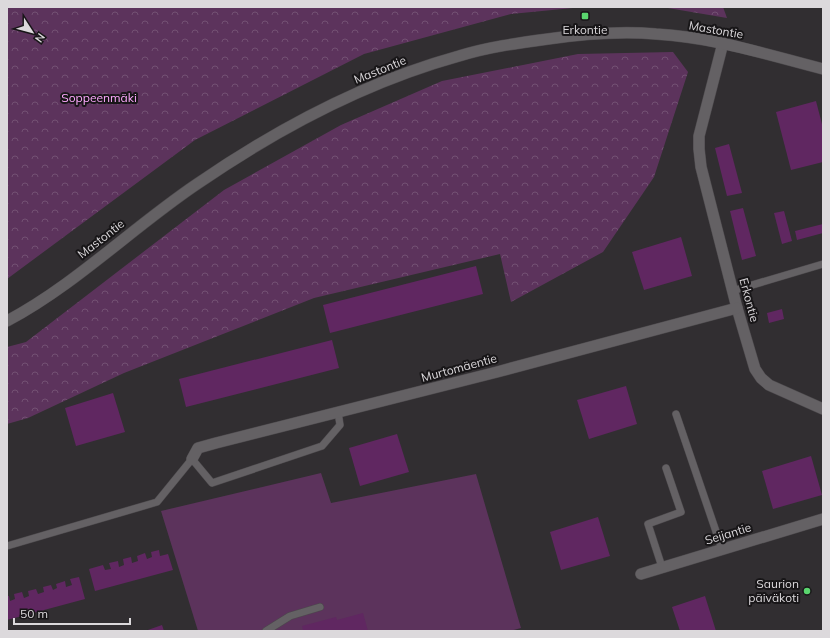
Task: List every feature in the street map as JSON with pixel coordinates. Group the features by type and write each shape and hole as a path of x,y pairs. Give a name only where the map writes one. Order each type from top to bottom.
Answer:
{"street":[{"name":"Mastontie","path":"7,321 53,292 150,217 235,158 314,113 354,94 424,66 461,55 500,46 580,35 630,33 658,34 723,43 823,69"},
{"name":"Erkontie","path":"723,43 699,136 699,149 701,167 732,291 755,369 760,378 770,385 823,409"},
{"name":"Murtomäentie","path":"192,459 198,448 216,443 497,372 737,308"},
{"name":"Seijantie","path":"641,574 823,519"}],"lane":[{"path":"732,291 823,264"},
{"path":"7,546 157,502 192,459 212,483 322,446 340,425 338,412"},
{"path":"676,414 722,549"},
{"path":"662,567 648,524 681,512 666,468"},
{"path":"266,631 290,616 320,607"}],"green space":[{"name":"Soppeenmäki","path":"7,7 583,7 511,14 364,54 195,140 7,279"},
{"path":"662,7 723,7 727,18"},
{"path":"673,52 688,72 654,177 603,252 511,302 500,254 314,298 124,373 28,418 7,424 7,347 26,342 224,190 341,125 442,81 578,54"},
{"path":"321,473 331,503 476,474 521,628 510,631 198,631 161,511"}],"building":[{"path":"816,101 823,128 823,162 791,170 776,112"},
{"path":"729,144 742,193 727,196 715,148"},
{"path":"743,208 756,256 742,260 730,211"},
{"path":"784,211 792,241 782,244 774,213"},
{"path":"823,224 823,233 797,240 795,231"},
{"path":"681,237 692,276 644,290 632,252"},
{"path":"476,266 483,294 330,333 323,305"},
{"path":"782,309 784,319 769,323 767,313"},
{"path":"332,340 339,368 186,407 179,379"},
{"path":"626,386 637,424 589,439 577,400"},
{"path":"113,393 125,432 76,446 65,408"},
{"path":"397,434 409,472 360,486 349,448"},
{"path":"811,456 822,495 773,509 762,471"},
{"path":"598,517 610,556 561,570 550,532"},
{"path":"159,550 160,556 168,554 173,570 95,591 89,569 103,565 105,570 111,569 109,563 118,561 119,567 124,565 123,559 131,557 132,563 138,561 137,556 145,553 147,559 152,557 151,552"},
{"path":"79,577 85,599 7,620 7,596 9,596 10,601 15,599 14,594 22,592 24,598 29,596 28,591 36,589 38,594 44,592 43,587 51,585 53,590 57,588 56,584 65,581 66,587 72,585 70,579"},
{"path":"705,596 716,631 680,631 672,607"},
{"path":"363,613 368,631 300,631 303,630 302,626 336,617 337,620"},
{"path":"162,625 164,631 145,631"}],"place":[{"name":"Erkontie","path":"585,16"},
{"name":"Saurion päiväkoti","path":"807,591"}]}
